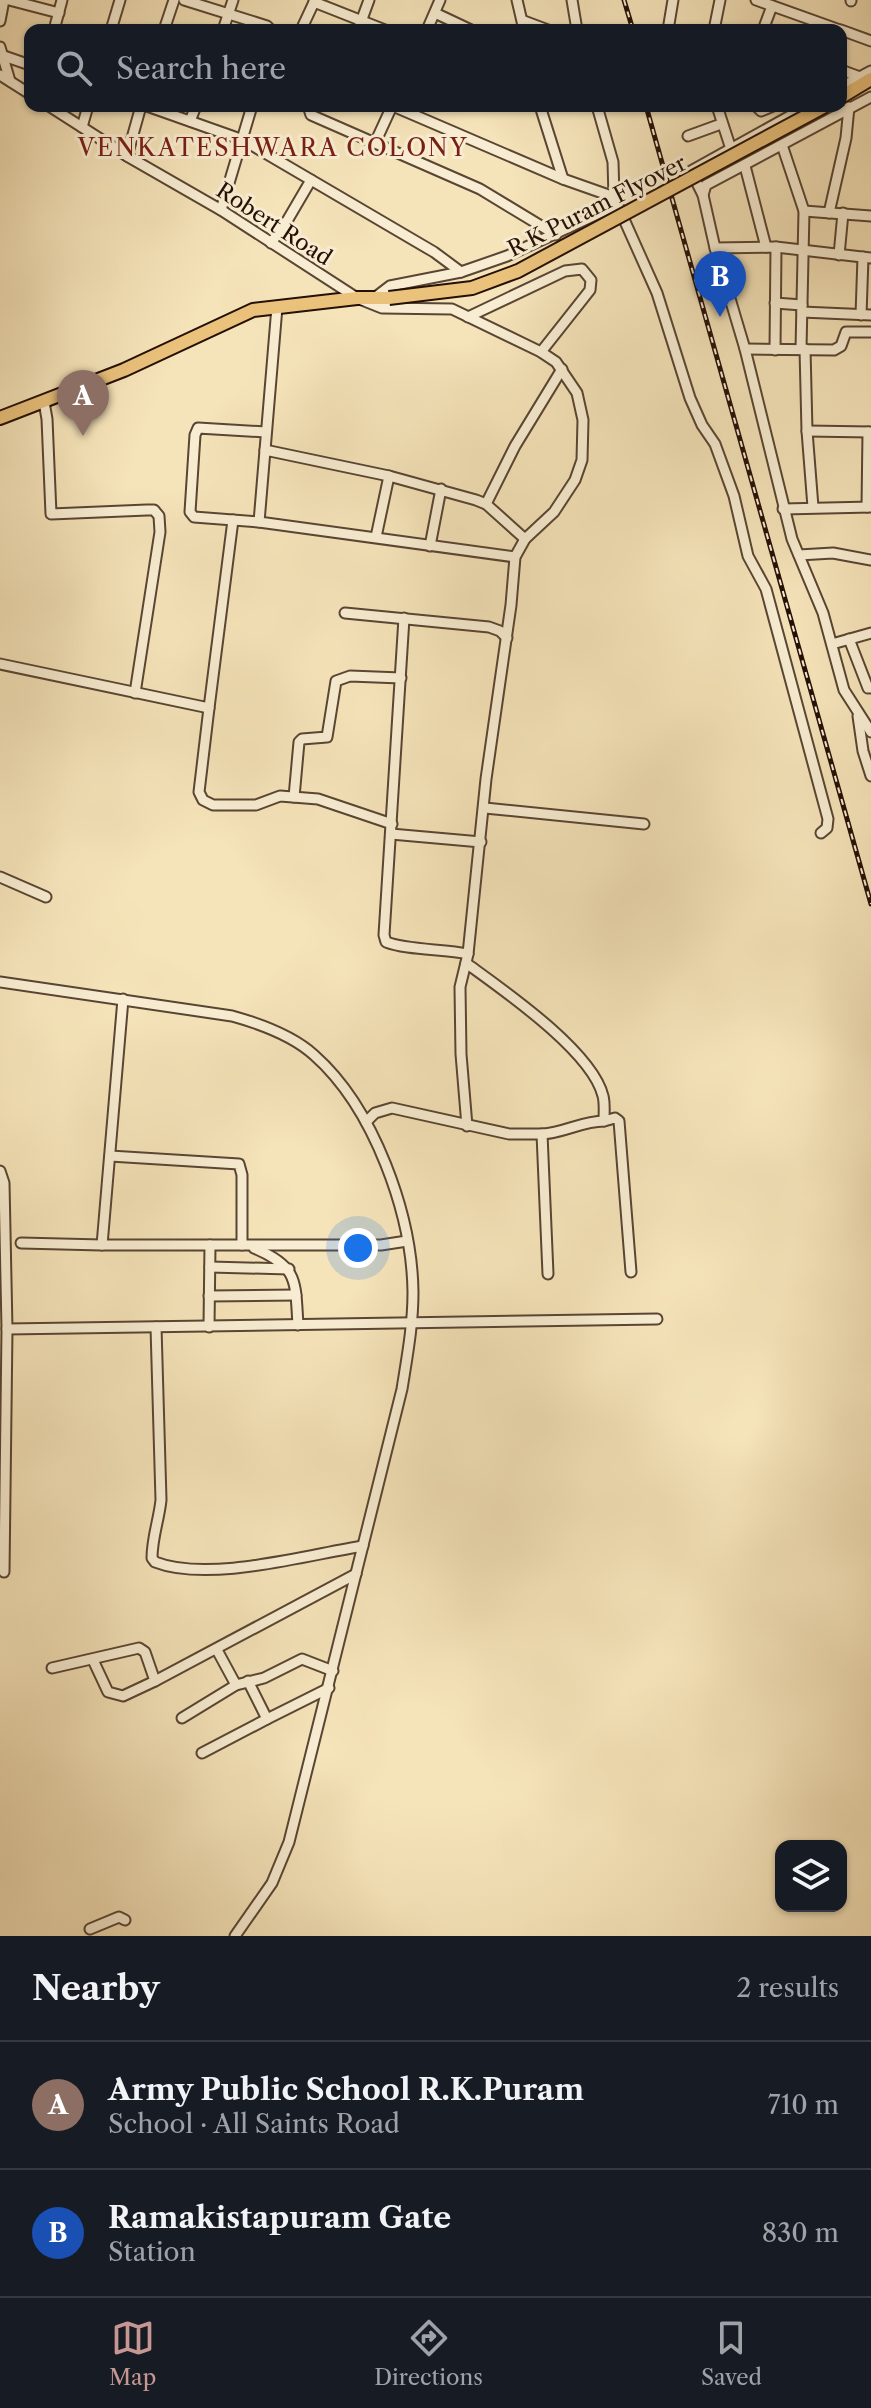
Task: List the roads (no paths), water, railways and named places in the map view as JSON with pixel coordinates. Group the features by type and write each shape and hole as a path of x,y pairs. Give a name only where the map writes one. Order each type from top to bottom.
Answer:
{"main road":[{"path":"847,100 865,78"},
{"name":"R K Puram Flyover","path":"0,418 124,370 253,310 472,288 518,271 814,112"}],"street":[{"path":"0,21 7,0 59,13"},
{"path":"56,24 62,0"},
{"path":"113,24 120,0"},
{"path":"166,24 174,0"},
{"path":"184,0 262,24"},
{"path":"225,24 233,0"},
{"path":"360,24 369,0"},
{"path":"430,24 440,0"},
{"path":"517,0 523,24"},
{"path":"572,0 576,24"},
{"path":"669,24 673,0"},
{"path":"715,24 720,0"},
{"path":"756,0 824,24"},
{"path":"304,24 315,1 358,24"},
{"path":"765,24 772,6"},
{"path":"435,13 458,24"},
{"path":"847,32 871,41"},
{"path":"1,51 24,62"},
{"path":"1,51 10,81"},
{"path":"865,78 871,71"},
{"path":"0,75 24,90"},
{"path":"847,102 871,97"},
{"name":"Robert Road","path":"58,112 221,210 357,298 382,308 452,309 541,352 562,369"},
{"path":"82,127 86,112"},
{"path":"127,156 142,112"},
{"path":"162,112 243,140 434,252 461,272"},
{"path":"190,121 194,112"},
{"path":"221,210 250,112"},
{"path":"310,112 480,189 556,235"},
{"path":"375,143 389,112"},
{"path":"406,112 616,201"},
{"path":"539,112 563,179"},
{"path":"599,112 613,162 616,201 657,293 690,398 715,444 734,496 748,556 766,589 828,819 827,828 821,833"},
{"path":"718,112 731,149"},
{"path":"797,112 691,171 703,195 745,349 783,509 823,613 844,690 871,732"},
{"path":"703,195 706,185 782,145 830,112"},
{"path":"829,213 846,138 845,112"},
{"path":"688,136 721,124"},
{"path":"782,145 804,211 803,349 813,507"},
{"path":"745,166 771,247 775,350"},
{"path":"271,243 311,180"},
{"path":"373,299 390,286 461,272 507,256 556,235 616,201"},
{"path":"804,211 871,216"},
{"path":"839,255 843,213"},
{"path":"715,248 804,249 867,258 866,315 775,303"},
{"path":"468,317 565,271 582,269 591,280 590,290 541,352"},
{"path":"259,522 277,307"},
{"path":"745,349 834,350 841,346 846,332 871,332"},
{"path":"467,1126 460,987 467,958 486,779 507,638 515,557 525,539 554,512 575,480 582,460 584,436 581,408 577,393 562,369 527,425 486,504"},
{"path":"44,402 51,514 154,510 159,516 160,532 135,693"},
{"path":"266,432 204,427 196,431 190,512 199,518 259,522 515,557"},
{"path":"783,509 869,507 870,432 807,431"},
{"path":"265,450 389,476 486,504 525,539"},
{"path":"376,537 389,476"},
{"path":"430,546 441,489"},
{"path":"233,520 199,792 203,800 213,805 256,805 280,796 294,797 342,805 392,829 481,842"},
{"path":"799,555 833,553 871,560"},
{"path":"345,613 496,629 507,638"},
{"path":"404,618 386,942 396,946 436,948 467,958 585,1061 603,1096 604,1121"},
{"path":"832,644 871,633"},
{"path":"849,639 868,688 871,688"},
{"path":"0,664 209,708"},
{"path":"294,797 299,742 302,739 327,737 336,681 350,676 401,678"},
{"path":"858,713 863,751 871,776"},
{"path":"485,808 644,824"},
{"path":"0,877 46,897"},
{"path":"0,982 232,1016 264,1025 313,1054 366,1122 396,1190 413,1290 410,1348 402,1389 283,1861 258,1906 235,1936"},
{"path":"102,1245 123,999"},
{"path":"366,1122 375,1113 392,1108 509,1134 542,1134 559,1133 576,1124 615,1118 620,1126 631,1272"},
{"path":"542,1134 548,1274"},
{"path":"110,1156 239,1164 244,1245"},
{"path":"0,1171 4,1183 7,1329 3,1370 4,1572"},
{"path":"21,1243 381,1245 407,1241"},
{"path":"209,1327 210,1245"},
{"path":"244,1245 271,1255 289,1269 296,1295 298,1325"},
{"path":"210,1267 289,1269"},
{"path":"209,1296 296,1295"},
{"path":"7,1329 657,1319"},
{"path":"156,1327 161,1500 153,1531 152,1558 159,1564 170,1566 232,1569 363,1546"},
{"path":"93,1660 103,1685 115,1695 123,1696 217,1650 356,1574"},
{"path":"52,1668 139,1648 145,1652 155,1681"},
{"path":"217,1650 236,1685"},
{"path":"182,1718 236,1685 264,1678 302,1659 333,1671"},
{"path":"248,1681 267,1719"},
{"path":"202,1753 329,1688"},
{"path":"90,1929 115,1918 125,1920"}],"railway":[{"path":"624,0 631,24"},
{"path":"648,112 871,904"}],"place":[{"name":"Ramakistapuram Gate","path":"720,317"},
{"name":"Army Public School R.K.Puram","path":"83,436"}],"district":[{"name":"VENKATESHWARA COLONY","path":"273,147"}]}
